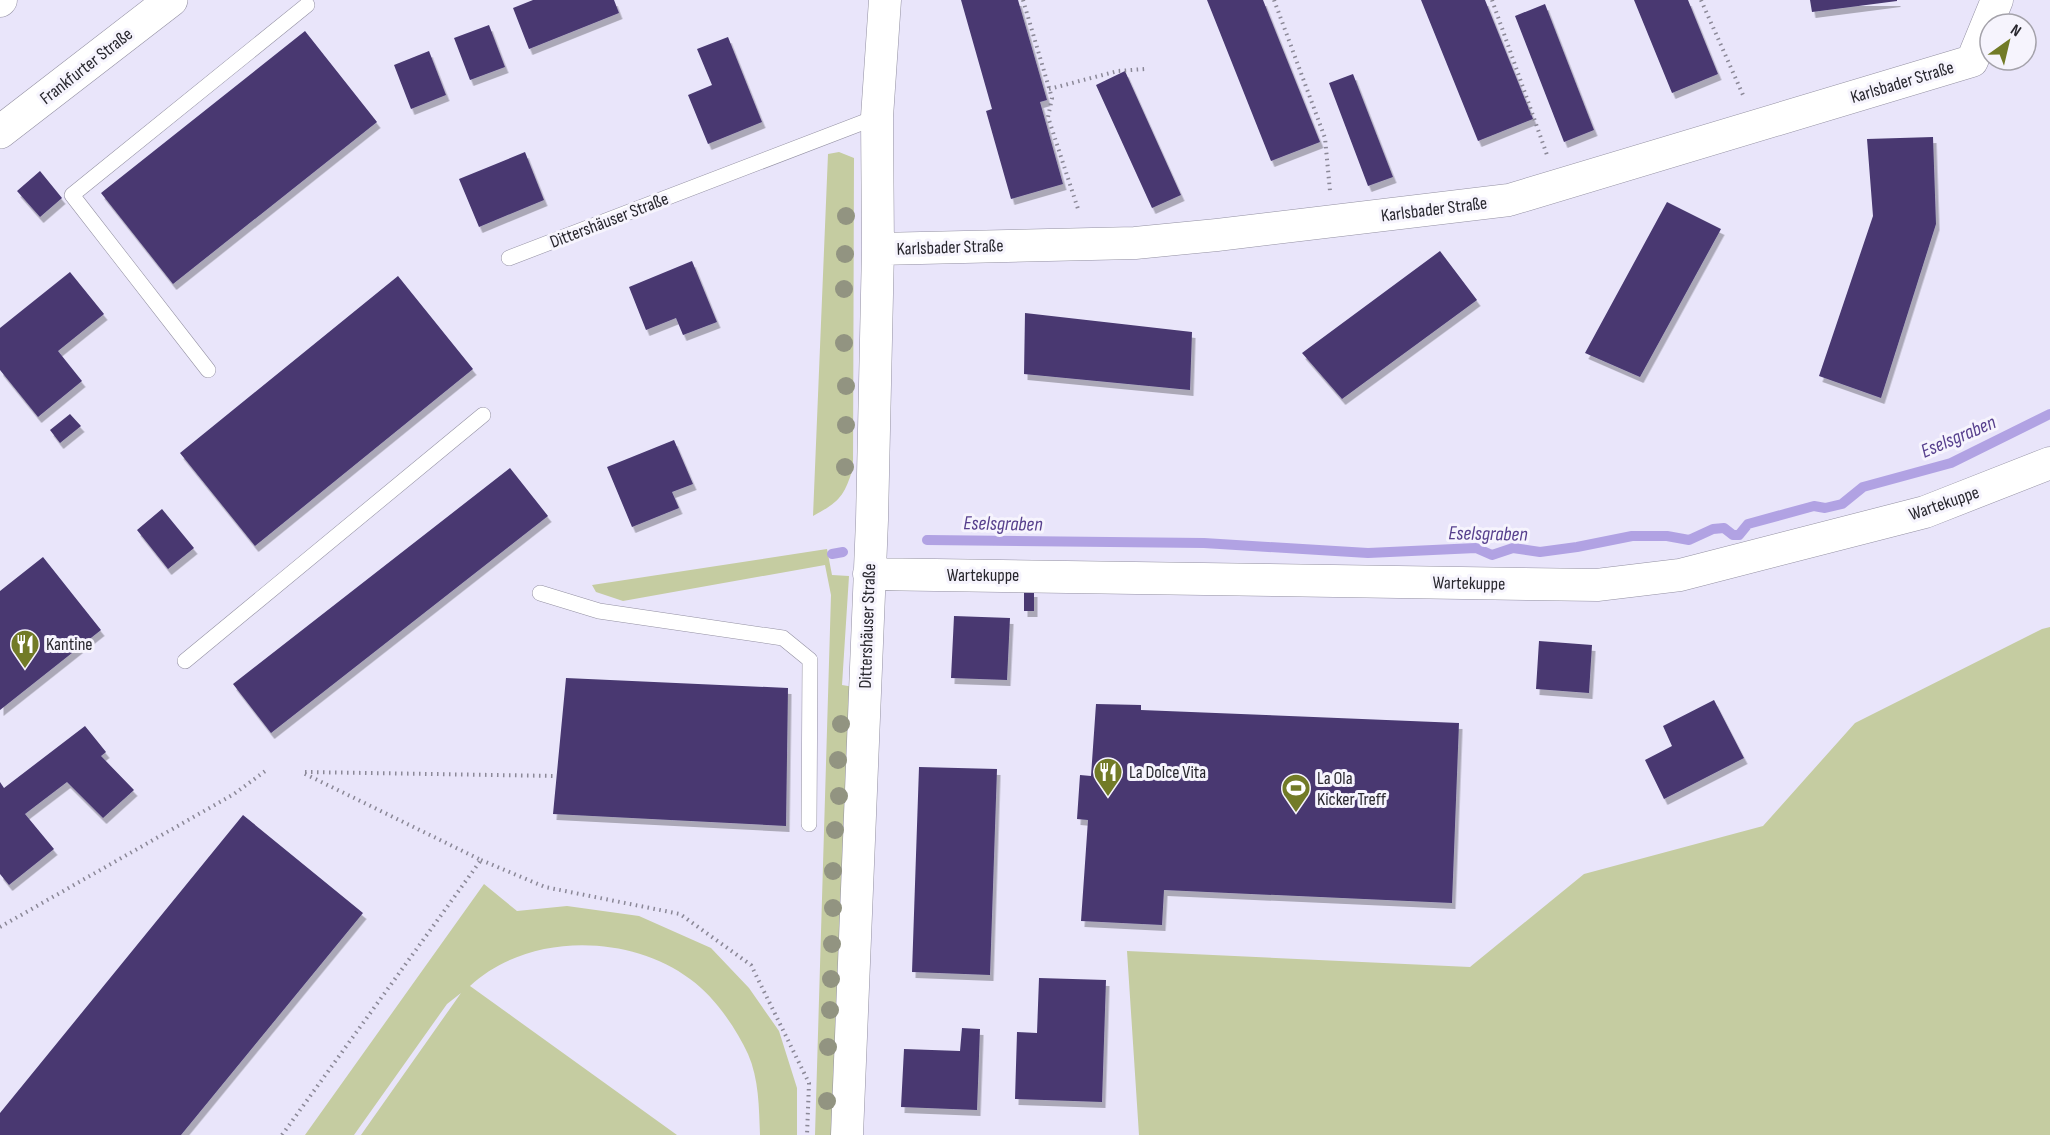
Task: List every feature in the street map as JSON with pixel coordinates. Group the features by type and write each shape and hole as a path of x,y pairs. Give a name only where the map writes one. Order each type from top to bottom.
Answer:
{"main road":[{"name":"Frankfurter Straße","path":"4,122 171,0"}],"street":[{"name":"Dittershäuser Straße","path":"847,1135 869,574 878,249 877,117 885,0"},
{"name":"Karlsbader Straße","path":"878,249 1135,243 1509,200 1972,61 1997,0"},
{"name":"Wartekuppe","path":"869,574 1597,585 1680,575 1925,512 2050,463"}],"lane":[{"path":"208,370 72,195 307,5"},
{"name":"Dittershäuser Straße","path":"509,258 877,117"},
{"path":"185,661 483,415"},
{"path":"540,593 599,611 783,638 810,660 808,824"}],"path":[{"path":"1023,0 1052,98 1048,117 1089,244"},
{"path":"1274,0 1325,138 1333,221"},
{"path":"1492,0 1558,185"},
{"path":"1701,0 1757,126"},
{"path":"1049,89 1118,71 1145,69"},
{"path":"0,927 234,794 268,769"},
{"path":"557,776 301,772 481,860 545,887 680,914 751,965 809,1083 807,1135"},
{"path":"282,1135 481,860"}],"green space":[{"path":"839,152 854,158 853,468 847,486 839,498 813,516 828,154"},
{"path":"827,549 832,575 849,576 842,685 854,687 831,1135 815,1135 831,595 825,565 623,601 596,592 592,585"},
{"path":"2050,627 2050,1135 1139,1135 1127,951 1470,967 1584,874 1763,826 1855,723"},
{"path":"484,884 517,911 567,906 639,916 711,948 749,988 779,1031 797,1088 797,1135 760,1135 756,1083 748,1054 724,1013 699,986 665,964 637,953 608,947 578,945 548,948 520,956 493,969 470,986 677,1135 361,1135 461,993 447,1004 354,1135 305,1135"}],"building":[{"path":"533,0 614,0 619,13 529,49 513,8"},
{"path":"961,0 1018,0 1047,100 1040,102 1063,184 1011,199 986,111 992,109"},
{"path":"1207,0 1263,0 1320,142 1271,161"},
{"path":"1421,0 1485,0 1533,119 1478,141"},
{"path":"1634,0 1688,0 1718,74 1672,93"},
{"path":"1810,0 1897,0 1897,1 1812,12"},
{"path":"1545,4 1594,130 1564,142 1515,16"},
{"path":"489,25 505,67 470,80 454,38"},
{"path":"305,31 377,122 173,284 101,193"},
{"path":"728,37 762,122 708,144 688,95 712,85 697,49"},
{"path":"429,51 446,95 411,109 394,65"},
{"path":"1125,71 1181,195 1152,208 1096,85"},
{"path":"1353,74 1393,177 1368,186 1329,83"},
{"path":"1933,137 1936,224 1881,398 1819,376 1873,216 1867,139"},
{"path":"525,152 544,200 479,227 459,179"},
{"path":"40,171 62,198 40,217 17,191"},
{"path":"1667,202 1721,229 1640,377 1585,353"},
{"path":"1440,251 1477,300 1342,399 1302,353"},
{"path":"692,261 717,322 683,335 676,318 646,330 629,287"},
{"path":"70,272 104,314 58,351 82,381 38,417 0,370 0,328"},
{"path":"398,276 473,369 255,546 180,453"},
{"path":"1025,313 1192,332 1190,390 1024,374"},
{"path":"70,414 81,426 60,443 50,430"},
{"path":"674,440 693,484 672,492 679,508 632,527 607,467"},
{"path":"510,468 548,516 271,733 233,684"},
{"path":"162,509 194,548 168,569 137,530"},
{"name":"Kantine","path":"43,557 101,630 0,710 0,591"},
{"path":"1024,591 1034,591 1034,611 1024,611"},
{"path":"954,616 1010,618 1007,680 951,678"},
{"path":"1539,641 1592,645 1589,693 1536,689"},
{"path":"566,678 788,688 786,826 553,814"},
{"path":"1714,700 1744,758 1664,799 1645,760 1672,746 1663,726"},
{"path":"1096,704 1141,705 1141,710 1459,723 1452,903 1164,890 1162,925 1081,921 1088,820 1077,819 1080,775 1091,776"},
{"path":"85,726 106,752 101,756 134,790 103,818 67,782 25,814 54,849 9,885 0,874 0,782 4,788"},
{"path":"919,767 997,769 990,975 912,972"},
{"path":"243,815 363,913 181,1135 0,1135 0,1113"},
{"path":"1039,978 1106,980 1102,1102 1015,1099 1017,1032 1037,1033"},
{"path":"962,1028 980,1029 977,1110 901,1107 904,1049 960,1051"}],"waterway":[{"name":"Eselsgraben","path":"927,540 1204,543 1368,553 1476,548 1492,555 1513,548 1540,552 1632,536 1667,536 1689,540 1713,529 1724,528 1733,535 1739,535 1748,524 1814,506 1825,508 1842,504 1863,487 1951,463 2050,414"},
{"path":"832,554 843,552"}],"place":[{"name":"Kantine","path":"25,670"},
{"name":"La Dolce Vita","path":"1108,798"},
{"name":"La Ola Kicker Treff","path":"1296,814"}]}
